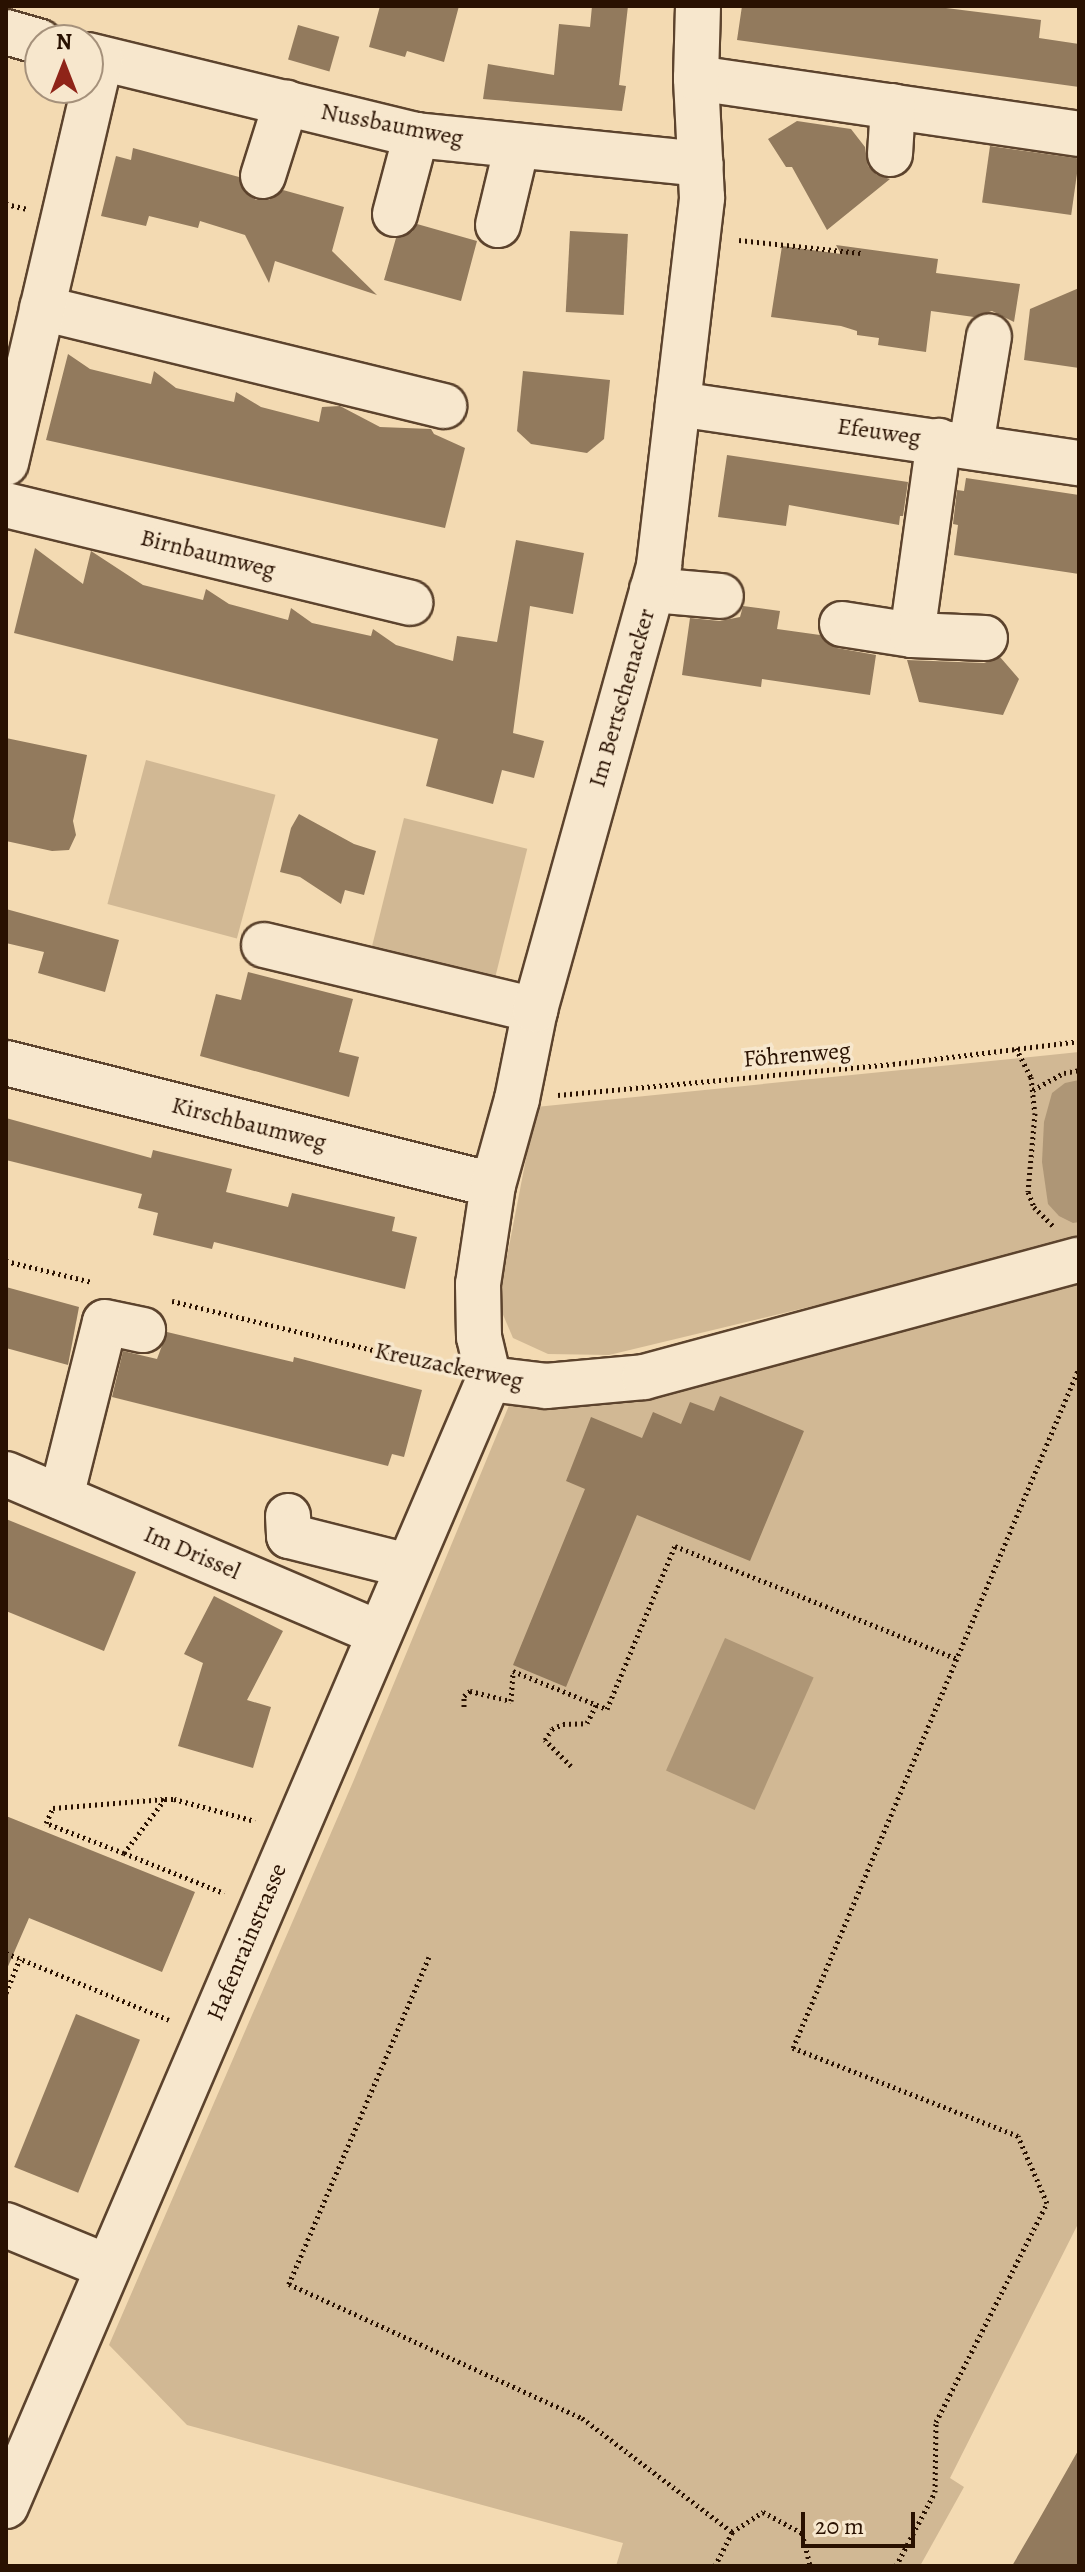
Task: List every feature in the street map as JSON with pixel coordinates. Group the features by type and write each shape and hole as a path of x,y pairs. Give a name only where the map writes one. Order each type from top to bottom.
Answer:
{"street":[{"name":"Im Bertschenacker","path":"489,1379 479,1337 478,1284 493,1185 517,1099 535,1010 659,565 699,235 698,6"},
{"name":"Nussbaumweg","path":"104,59 416,135 701,164"},
{"path":"696,78 1079,134"},
{"path":"263,176 286,103"},
{"path":"6,463 84,104"},
{"path":"890,154 893,106"},
{"path":"395,214 416,135"},
{"path":"498,225 517,146"},
{"path":"42,308 444,406"},
{"path":"912,635 955,443 989,336"},
{"name":"Efeuweg","path":"678,404 1079,463"},
{"name":"Birnbaumweg","path":"6,505 410,603"},
{"path":"652,590 721,596"},
{"path":"842,624 912,635 985,638"},
{"path":"264,945 535,1010"},
{"name":"Kirschbaumweg","path":"6,1063 493,1185"},
{"name":"Kreuzackerweg","path":"489,1379 546,1386 644,1377 1070,1245"},
{"path":"36,1486 105,1322 153,1315"},
{"name":"Hafenrainstrasse","path":"11,2480 108,2267 489,1379"},
{"path":"36,1486 59,1383"},
{"name":"Im Drissel","path":"36,1486 379,1633"},
{"path":"288,1516 289,1536 408,1566"},
{"path":"6,2225 108,2267"}],"path":[{"path":"699,235 861,253"},
{"name":"Föhrenweg","path":"517,1099 893,1064 1079,1041"},
{"path":"1016,1048 1031,1077 1035,1113 1028,1192 1034,1207 1070,1245"},
{"path":"1032,1090 1064,1073 1079,1070"},
{"path":"6,1261 102,1284"},
{"name":"Kreuzackerweg","path":"153,1315 489,1379"},
{"path":"896,2566 935,2492 936,2422 1047,2203 1018,2136 793,2048 1079,1368"},
{"path":"464,1707 464,1696 470,1691 511,1701 513,1671 607,1709 675,1546 957,1659"},
{"path":"571,1766 545,1740 552,1729 563,1724 587,1723 596,1705"},
{"path":"124,1853 165,1799"},
{"path":"261,1908 46,1823 53,1808 174,1799 294,1832"},
{"path":"6,1953 207,2036"},
{"path":"429,1957 289,2284 582,2418 732,2532"},
{"path":"6,1993 20,1959"},
{"path":"715,2566 732,2532 763,2512 802,2533 810,2566"}],"shaded area":[{"path":"146,760 275,795 237,939 107,904"},
{"path":"404,818 527,849 494,981 371,950"},
{"path":"1079,1052 1079,1242 609,1355 548,1354 513,1338 498,1303 536,1107"},
{"path":"1079,1080 1079,1222 1073,1223 1059,1216 1048,1204 1042,1162 1044,1122 1052,1093 1065,1083"},
{"path":"1079,1279 1079,2222 950,2478 964,2487 920,2566 616,2566 623,2543 187,2425 109,2345 353,1782 510,1403"},
{"path":"725,1638 814,1677 755,1810 666,1770"}],"building":[{"path":"380,6 459,6 444,62 407,51 405,57 369,47"},
{"path":"592,6 628,6 619,85 626,86 622,111 483,99 488,64 554,75 559,24 590,27"},
{"path":"742,6 930,6 1041,20 1039,38 1079,44 1079,87 737,40"},
{"path":"298,25 339,37 329,71 288,60"},
{"path":"797,121 851,129 865,147 868,166 877,175 890,179 827,230 792,167 786,167 768,139"},
{"path":"990,146 1079,159 1071,215 982,202"},
{"path":"133,148 239,177 244,192 256,200 269,200 283,190 344,207 332,251 377,295 275,261 269,283 245,235 200,221 198,228 149,216 146,226 101,216 116,156 131,160"},
{"path":"417,224 477,241 461,301 384,280 396,238 412,232"},
{"path":"570,231 628,234 624,315 566,312"},
{"path":"836,245 938,259 936,273 1020,284 1014,322 992,311 974,317 931,311 926,352 878,345 879,338 857,335 857,331 841,326 771,317 782,246 841,254"},
{"path":"1079,288 1079,368 1024,360 1030,309"},
{"path":"68,354 90,369 151,384 154,371 176,388 234,402 236,392 261,407 319,422 322,407 340,406 380,427 431,429 434,434 465,448 445,528 46,440"},
{"path":"523,371 610,380 604,439 587,453 531,444 517,431"},
{"path":"727,455 908,482 903,516 900,516 899,525 789,505 786,526 718,517"},
{"path":"966,478 1079,495 1079,574 954,555 958,525 953,524 957,490 964,491"},
{"path":"516,540 584,553 573,614 530,606 513,733 544,741 534,778 502,770 493,804 426,786 438,739 14,633 35,548 83,584 91,551 143,585 203,600 206,589 229,604 288,620 291,608 312,623 371,636 373,629 396,645 453,661 457,636 497,642"},
{"path":"743,606 780,611 777,629 820,635 837,648 876,655 870,695 762,679 761,687 682,675 690,618 720,621 740,617"},
{"path":"1000,657 1019,679 1003,715 919,702 907,660 984,663"},
{"path":"6,738 87,755 73,821 76,835 69,850 52,851 6,841"},
{"path":"299,814 354,844 376,851 364,895 345,890 341,904 300,877 280,872 291,828"},
{"path":"6,909 119,940 105,992 38,973 44,952 6,943"},
{"path":"248,972 353,999 339,1052 359,1057 349,1097 200,1056 216,994 241,1000"},
{"path":"6,1118 151,1158 153,1150 232,1169 226,1192 288,1207 292,1193 395,1217 392,1231 417,1237 405,1289 214,1242 212,1249 153,1235 158,1213 138,1208 142,1194 6,1160"},
{"path":"6,1287 79,1307 68,1365 6,1348"},
{"path":"167,1332 293,1362 294,1357 422,1390 404,1457 392,1454 388,1466 112,1397 123,1351 157,1359"},
{"path":"720,1396 804,1431 750,1561 637,1515 566,1687 513,1665 585,1489 566,1481 591,1417 642,1438 653,1412 681,1424 690,1402 714,1411"},
{"path":"6,1519 136,1572 104,1651 6,1611"},
{"path":"214,1596 283,1631 247,1700 271,1707 253,1768 178,1746 203,1663 184,1654"},
{"path":"6,1816 195,1892 162,1972 29,1918 6,1971"},
{"path":"76,2014 140,2040 78,2193 14,2167"},
{"path":"1079,2449 1079,2566 1012,2566 1037,2523"}]}
